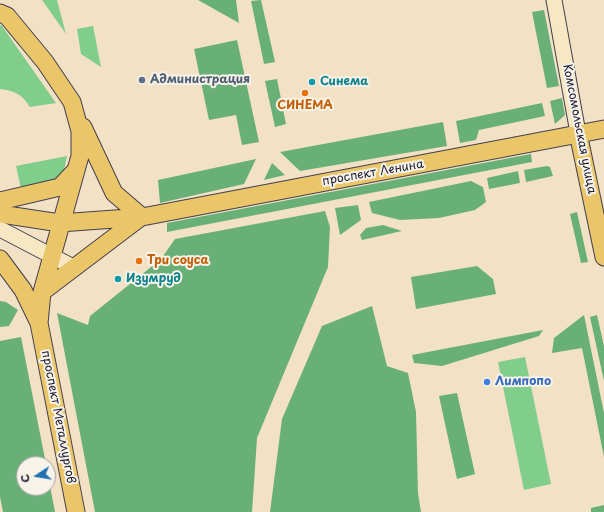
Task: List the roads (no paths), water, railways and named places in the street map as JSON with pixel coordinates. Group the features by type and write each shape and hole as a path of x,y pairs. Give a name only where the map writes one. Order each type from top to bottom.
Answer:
{"main road":[{"path":"2,12 45,62 72,102 102,171 114,193 142,217"},
{"name":"проспект Металлургов","path":"39,323 42,292 60,223 80,156 80,132 72,102"},
{"name":"проспект Ленина","path":"42,292 142,217 604,129"},
{"name":"Комсомольская улица","path":"578,133 604,257"},
{"path":"0,201 60,187 76,169"},
{"path":"0,214 60,223 142,217"},
{"name":"проспект Металлургов","path":"0,259 23,290 39,323 76,512"}],"street":[{"name":"Комсомольская улица","path":"554,0 578,133"},
{"path":"0,229 74,267"}],"place":[{"name":"Администрация","path":"142,80"},
{"name":"Синема","path":"312,82"},
{"name":"СИНЕМА","path":"305,93"},
{"name":"Три соуса","path":"139,261"},
{"name":"Изумруд","path":"118,279"},
{"name":"Лимпопо","path":"487,382"}]}
